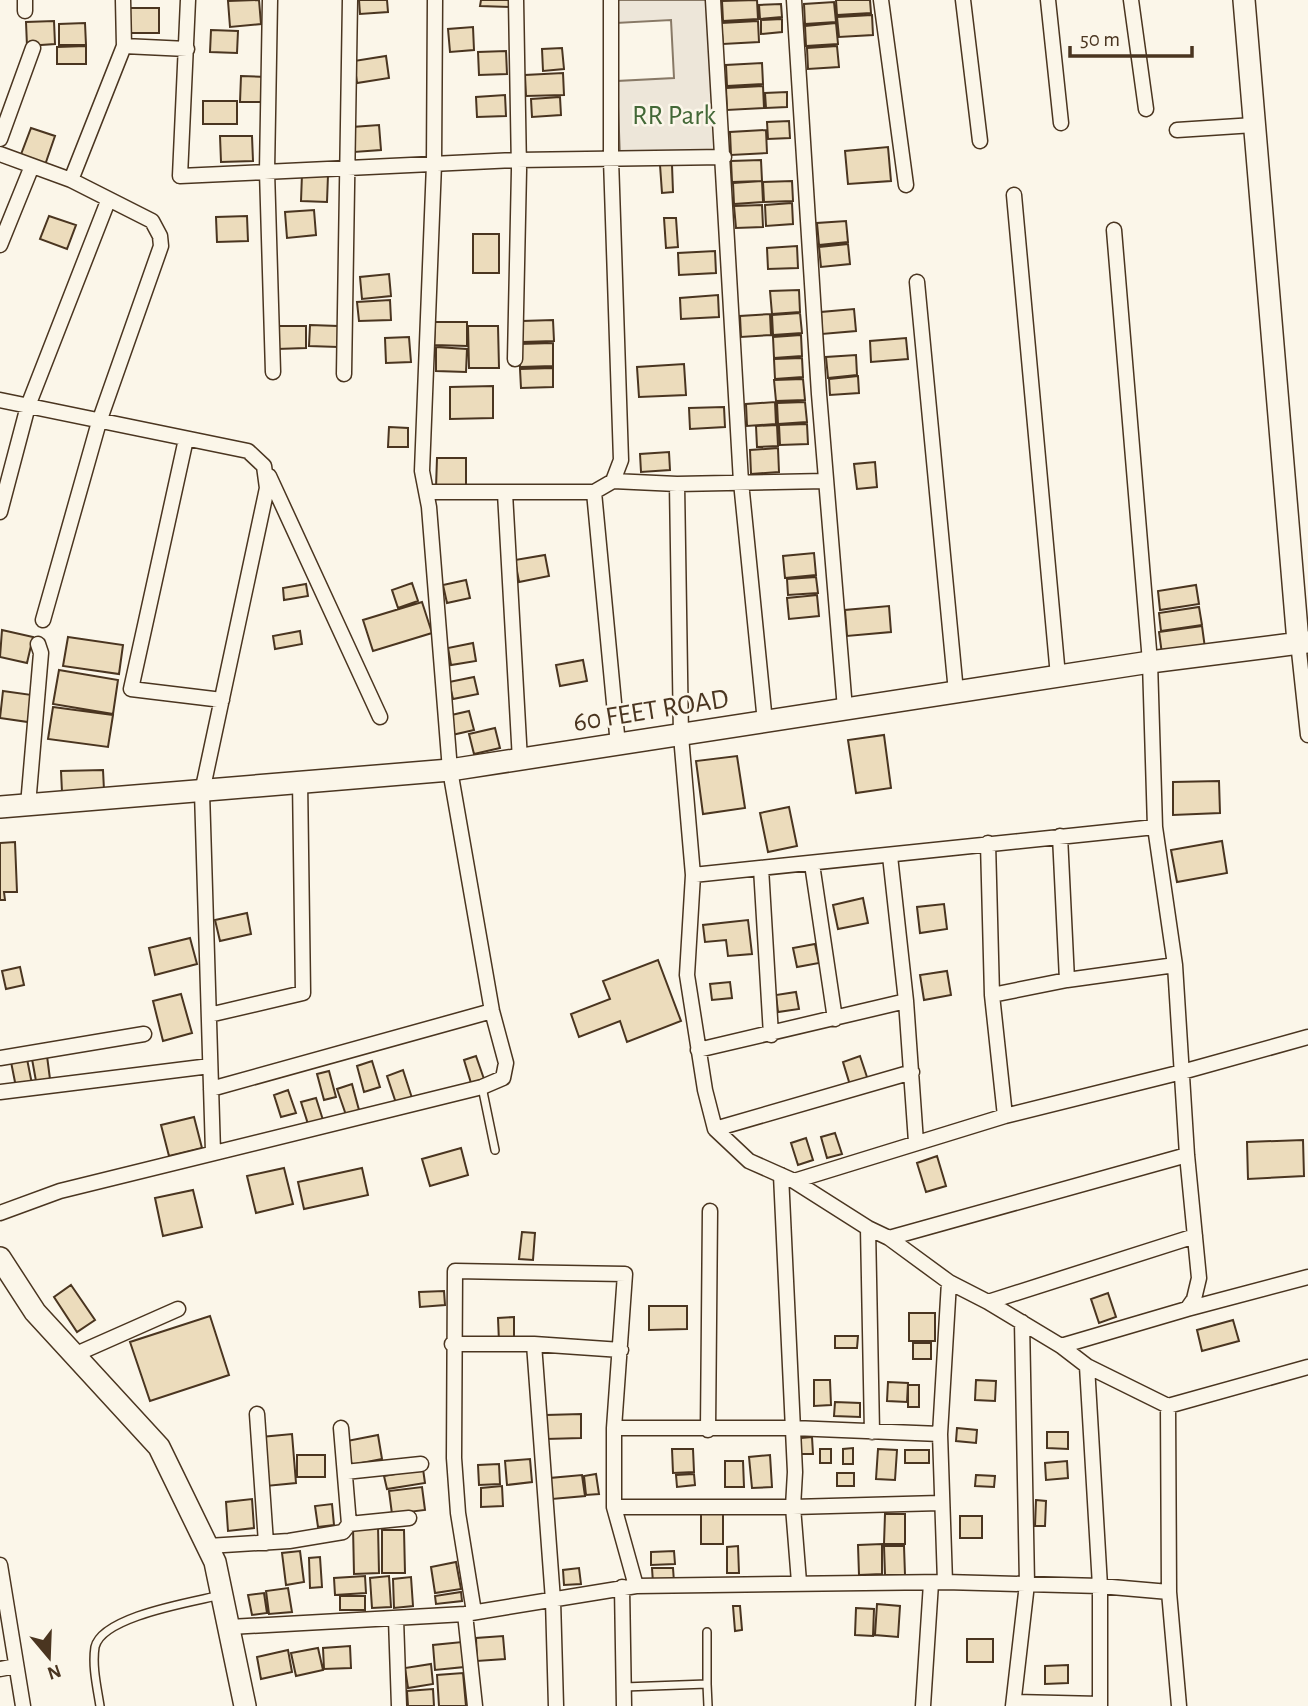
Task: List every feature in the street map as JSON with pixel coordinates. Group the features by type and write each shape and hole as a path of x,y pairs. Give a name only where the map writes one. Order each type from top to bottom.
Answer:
{"street":[{"path":"71,180 124,46 123,0"},
{"path":"188,0 180,176 517,160 724,157"},
{"path":"270,0 267,171 273,372"},
{"path":"344,374 345,169 350,0"},
{"path":"0,1213 60,1191 482,1087 503,1078 506,1063 492,1011 450,770 428,492 422,471 434,164 435,0"},
{"path":"514,359 516,0"},
{"path":"611,0 611,159 621,460 613,481"},
{"path":"713,0 741,482 765,722"},
{"path":"794,0 825,481 845,709"},
{"path":"881,0 906,185"},
{"path":"963,0 980,141"},
{"path":"1048,0 1061,123"},
{"path":"1131,0 1146,109"},
{"path":"1244,0 1303,642 1308,735"},
{"path":"124,46 187,49"},
{"path":"0,139 33,48"},
{"path":"1177,130 1254,125"},
{"path":"0,154 71,180 152,222 160,236 161,246 99,422 43,620"},
{"path":"0,245 32,166"},
{"path":"1014,195 1058,676"},
{"path":"0,512 28,406 108,201"},
{"path":"1114,230 1150,662 1155,827 1175,965 1187,1155 1199,1278 1194,1299 1186,1309"},
{"path":"917,282 956,692"},
{"path":"0,400 248,450 264,466 380,717"},
{"path":"186,439 131,689 222,701"},
{"path":"213,1152 202,792 267,488 264,466"},
{"path":"428,492 594,492 613,481 677,484 825,481"},
{"path":"677,484 681,736 692,875 687,975 698,1050 715,1129 750,1161 788,1178 868,1228 889,1238 948,1282 989,1302 1061,1346 1087,1366 1168,1406 1308,1367"},
{"path":"594,492 618,745"},
{"path":"505,493 520,760"},
{"name":"60 FEET ROAD","path":"0,807 202,792 300,780 450,770 1150,662 1303,642"},
{"path":"28,805 41,653 38,644"},
{"path":"209,1015 303,993 300,780"},
{"path":"692,875 1155,827"},
{"path":"1060,836 1067,980"},
{"path":"988,843 992,995 1005,1116"},
{"path":"890,856 906,1001 916,1142"},
{"path":"812,864 835,1019"},
{"path":"761,868 771,1035"},
{"path":"992,995 1067,980 1175,965"},
{"path":"698,1050 771,1035 906,1001"},
{"path":"211,1089 492,1011"},
{"path":"0,1058 144,1034"},
{"path":"788,1178 1005,1116 1308,1037"},
{"path":"0,1092 210,1066"},
{"path":"715,1129 912,1072"},
{"path":"889,1238 1187,1155"},
{"path":"788,1178 793,1507 799,1582"},
{"path":"708,1430 710,1210"},
{"path":"868,1228 872,1432"},
{"path":"989,1302 1195,1236"},
{"path":"0,1258 35,1312 159,1447 208,1546 230,1627 245,1706"},
{"path":"475,1706 470,1613 458,1513 452,1344 455,1271 625,1274 614,1428 614,1507 629,1586 624,1706"},
{"path":"1061,1346 1308,1277"},
{"path":"923,1706 938,1583 940,1434 948,1282"},
{"path":"74,1355 178,1309"},
{"path":"1022,1322 1027,1584 1013,1704 1100,1705 1100,1586 1087,1366"},
{"path":"452,1344 534,1344 621,1350"},
{"path":"534,1344 552,1600 556,1706"},
{"path":"1168,1406 1169,1592 1179,1706"},
{"path":"257,1414 266,1543"},
{"path":"208,1546 322,1538 344,1532 349,1524 341,1428"},
{"path":"614,1428 793,1428 940,1434"},
{"path":"345,1472 421,1464"},
{"path":"614,1507 793,1507 940,1503"},
{"path":"349,1524 409,1518"},
{"path":"0,1565 23,1706"},
{"path":"230,1627 470,1613 629,1586 799,1582 938,1583 1100,1586 1169,1592"},
{"path":"396,1619 399,1706"},
{"path":"0,1669 16,1666"}],"lane":[{"path":"482,1087 495,1150"},
{"path":"100,1706 94,1665 96,1644 103,1632 120,1622 222,1595"},
{"path":"707,1632 708,1706"},
{"path":"623,1687 707,1684"}],"green space":[{"name":"RR Park","path":"615,0 710,0 715,153 620,157 617,81 674,78 671,20 616,23"}],"building":[{"path":"259,0 261,24 230,27 228,1"},
{"path":"359,0 387,0 388,12 360,14"},
{"path":"481,0 509,0 509,7 480,6"},
{"path":"757,0 758,19 723,21 722,1"},
{"path":"836,0 870,0 871,13 837,15"},
{"path":"834,2 836,22 805,24 804,4"},
{"path":"781,4 782,17 760,19 759,5"},
{"path":"129,8 159,8 159,33 129,33"},
{"path":"872,15 873,35 839,37 837,17"},
{"path":"782,19 782,32 761,34 761,20"},
{"path":"54,21 55,44 27,46 26,22"},
{"path":"758,21 759,42 723,44 721,23"},
{"path":"85,23 86,45 59,45 59,24"},
{"path":"836,23 838,44 806,46 805,26"},
{"path":"473,27 474,50 450,52 448,29"},
{"path":"211,30 238,31 237,53 210,52"},
{"path":"86,46 86,64 57,64 57,47"},
{"path":"837,46 839,67 808,69 807,48"},
{"path":"562,48 564,69 543,71 542,49"},
{"path":"506,51 507,74 479,75 478,52"},
{"path":"386,56 389,78 357,83 354,61"},
{"path":"762,63 763,84 727,86 726,65"},
{"path":"563,73 564,95 526,96 525,75"},
{"path":"241,76 267,77 266,102 240,102"},
{"path":"763,86 764,108 727,110 726,88"},
{"path":"787,92 787,107 766,108 765,93"},
{"path":"505,95 506,116 477,117 476,97"},
{"path":"560,97 561,115 532,117 531,99"},
{"path":"203,101 237,101 237,124 203,124"},
{"path":"789,121 790,138 768,139 767,122"},
{"path":"379,125 381,150 354,152 352,127"},
{"path":"31,128 55,136 45,165 20,157"},
{"path":"766,130 767,153 731,155 730,132"},
{"path":"220,136 252,136 253,161 221,162"},
{"path":"888,147 891,181 848,184 845,151"},
{"path":"761,160 762,181 732,182 731,161"},
{"path":"660,165 672,165 673,192 662,193"},
{"path":"302,174 328,175 327,202 301,201"},
{"path":"762,181 763,202 734,204 733,183"},
{"path":"792,181 793,201 764,202 763,182"},
{"path":"792,203 793,224 766,226 765,205"},
{"path":"762,205 763,227 736,228 734,206"},
{"path":"314,210 316,235 287,238 285,212"},
{"path":"49,216 76,225 67,249 40,239"},
{"path":"247,216 248,241 217,242 216,217"},
{"path":"664,218 676,218 678,247 666,248"},
{"path":"846,221 848,242 819,245 817,223"},
{"path":"473,234 499,234 499,273 473,273"},
{"path":"848,244 850,264 821,267 819,247"},
{"path":"797,246 798,268 768,269 767,248"},
{"path":"715,251 716,273 679,275 678,253"},
{"path":"389,274 391,296 362,299 360,277"},
{"path":"799,290 800,312 772,314 770,291"},
{"path":"718,295 719,317 681,319 680,298"},
{"path":"390,300 391,320 359,321 357,302"},
{"path":"854,309 856,331 822,334 821,312"},
{"path":"800,313 802,333 773,335 772,315"},
{"path":"770,314 771,335 741,337 740,316"},
{"path":"553,320 554,341 522,342 522,321"},
{"path":"435,322 467,322 467,346 434,345"},
{"path":"310,325 338,326 338,347 309,346"},
{"path":"277,326 306,326 306,348 277,349"},
{"path":"468,326 498,326 499,368 469,368"},
{"path":"801,335 802,356 774,358 773,337"},
{"path":"409,337 411,362 386,363 385,338"},
{"path":"906,338 908,359 871,362 870,341"},
{"path":"553,343 553,366 520,367 519,344"},
{"path":"436,347 467,349 466,372 436,371"},
{"path":"856,355 857,375 828,378 826,357"},
{"path":"802,358 803,377 775,379 774,359"},
{"path":"684,364 686,395 639,397 637,367"},
{"path":"553,368 553,387 521,388 520,369"},
{"path":"858,376 859,393 830,395 829,379"},
{"path":"803,379 805,400 776,401 774,380"},
{"path":"493,386 493,418 450,419 450,387"},
{"path":"775,402 776,424 747,426 746,404"},
{"path":"805,402 807,422 778,424 777,403"},
{"path":"724,407 725,427 690,429 689,408"},
{"path":"807,424 808,444 780,445 779,425"},
{"path":"777,425 778,446 757,447 756,426"},
{"path":"389,427 408,428 408,447 388,447"},
{"path":"778,448 779,472 751,474 750,450"},
{"path":"669,452 670,470 641,472 640,454"},
{"path":"437,458 466,458 466,489 436,488"},
{"path":"875,462 877,487 857,489 854,464"},
{"path":"814,553 816,575 785,578 783,556"},
{"path":"545,555 549,576 519,582 515,560"},
{"path":"816,577 818,593 788,595 787,579"},
{"path":"466,580 470,598 447,603 443,585"},
{"path":"412,583 418,601 398,608 392,590"},
{"path":"306,584 308,596 284,600 283,588"},
{"path":"1196,585 1199,604 1160,610 1158,591"},
{"path":"817,595 819,616 789,619 787,598"},
{"path":"422,602 432,633 373,651 363,620"},
{"path":"889,606 891,632 847,636 845,610"},
{"path":"1199,607 1202,625 1161,631 1159,613"},
{"path":"1202,626 1205,648 1162,654 1159,632"},
{"path":"2,630 33,637 27,663 0,657"},
{"path":"300,631 302,644 275,649 273,636"},
{"path":"68,637 123,645 119,674 63,666"},
{"path":"473,643 476,661 451,665 448,648"},
{"path":"583,660 587,681 560,686 556,665"},
{"path":"59,670 118,680 113,714 53,704"},
{"path":"474,677 478,694 453,699 449,682"},
{"path":"3,691 32,695 28,722 0,718"},
{"path":"53,707 113,715 108,747 48,739"},
{"path":"469,711 474,730 452,735 447,716"},
{"path":"495,728 500,748 474,754 469,734"},
{"path":"884,735 891,788 856,793 848,740"},
{"path":"737,756 745,808 703,814 696,761"},
{"path":"103,770 104,790 62,792 61,771"},
{"path":"1219,781 1220,813 1173,815 1173,782"},
{"path":"789,807 797,846 768,852 760,813"},
{"path":"1222,841 1227,873 1177,882 1171,850"},
{"path":"15,842 17,892 4,892 5,900 0,900 0,843"},
{"path":"863,898 868,923 838,929 833,905"},
{"path":"944,904 947,929 920,933 917,907"},
{"path":"247,913 251,934 220,941 215,920"},
{"path":"748,920 752,954 728,956 726,940 705,942 703,925"},
{"path":"190,938 197,964 155,975 149,948"},
{"path":"815,944 819,963 797,967 793,948"},
{"path":"658,960 681,1021 627,1042 620,1021 579,1037 571,1014 610,999 603,981"},
{"path":"20,967 24,985 6,989 2,971"},
{"path":"947,971 951,995 924,1000 920,975"},
{"path":"730,982 732,998 712,1000 710,984"},
{"path":"796,992 799,1009 778,1012 776,995"},
{"path":"181,994 192,1033 163,1041 153,1001"},
{"path":"47,1056 50,1079 36,1081 32,1059"},
{"path":"476,1056 484,1079 471,1083 464,1060"},
{"path":"860,1056 868,1080 850,1085 843,1062"},
{"path":"27,1059 32,1084 16,1087 11,1062"},
{"path":"372,1061 380,1087 364,1092 357,1066"},
{"path":"403,1070 412,1098 396,1103 387,1076"},
{"path":"329,1071 336,1097 324,1100 317,1074"},
{"path":"352,1084 359,1110 346,1115 337,1089"},
{"path":"288,1090 296,1113 281,1117 274,1095"},
{"path":"316,1098 323,1120 308,1124 301,1102"},
{"path":"194,1117 202,1148 169,1156 161,1125"},
{"path":"835,1133 842,1154 827,1158 821,1137"},
{"path":"806,1138 813,1160 798,1165 791,1143"},
{"path":"1303,1140 1304,1176 1248,1179 1247,1142"},
{"path":"461,1148 468,1175 430,1186 422,1159"},
{"path":"937,1156 946,1186 926,1192 917,1163"},
{"path":"284,1168 293,1204 256,1213 247,1176"},
{"path":"362,1168 368,1195 304,1209 298,1182"},
{"path":"193,1190 202,1227 163,1236 155,1198"},
{"path":"522,1232 535,1233 533,1260 519,1259"},
{"path":"71,1285 95,1320 77,1332 54,1297"},
{"path":"444,1291 445,1305 420,1307 419,1292"},
{"path":"1108,1293 1116,1317 1099,1323 1091,1299"},
{"path":"649,1306 687,1306 687,1329 649,1330"},
{"path":"909,1313 935,1313 935,1341 909,1341"},
{"path":"210,1316 229,1375 150,1401 130,1342"},
{"path":"514,1317 514,1341 499,1342 498,1318"},
{"path":"1233,1320 1239,1341 1202,1351 1197,1330"},
{"path":"835,1336 858,1336 857,1348 835,1348"},
{"path":"913,1343 931,1343 931,1359 913,1359"},
{"path":"814,1380 830,1380 831,1405 814,1406"},
{"path":"976,1380 996,1381 995,1401 975,1400"},
{"path":"888,1382 908,1383 907,1402 887,1401"},
{"path":"908,1385 919,1385 919,1407 908,1407"},
{"path":"835,1402 860,1403 860,1417 834,1416"},
{"path":"581,1414 581,1438 546,1439 546,1415"},
{"path":"957,1428 977,1430 976,1443 956,1441"},
{"path":"1047,1432 1068,1432 1068,1449 1047,1448"},
{"path":"292,1434 296,1483 266,1486 261,1437"},
{"path":"378,1435 382,1459 351,1465 347,1441"},
{"path":"812,1437 813,1454 801,1454 801,1438"},
{"path":"853,1448 853,1464 843,1464 843,1449"},
{"path":"672,1449 693,1449 694,1472 673,1473"},
{"path":"820,1449 831,1449 831,1463 820,1463"},
{"path":"878,1449 897,1450 895,1480 876,1479"},
{"path":"905,1450 929,1450 929,1463 905,1463"},
{"path":"297,1455 325,1455 325,1477 297,1477"},
{"path":"770,1455 772,1487 752,1488 749,1457"},
{"path":"530,1459 532,1482 507,1485 505,1461"},
{"path":"725,1461 743,1461 744,1487 725,1487"},
{"path":"1067,1461 1068,1478 1046,1480 1045,1463"},
{"path":"499,1464 500,1484 479,1485 478,1465"},
{"path":"423,1469 425,1483 387,1489 384,1476"},
{"path":"837,1473 854,1473 854,1486 837,1486"},
{"path":"596,1474 599,1494 586,1495 584,1476"},
{"path":"694,1474 695,1485 677,1487 676,1475"},
{"path":"582,1475 585,1496 552,1499 550,1478"},
{"path":"976,1475 995,1476 994,1487 975,1486"},
{"path":"502,1486 503,1506 481,1507 481,1488"},
{"path":"422,1487 425,1510 392,1514 389,1491"},
{"path":"252,1499 254,1528 228,1531 226,1502"},
{"path":"1036,1500 1046,1501 1045,1526 1035,1526"},
{"path":"332,1504 334,1525 318,1527 315,1506"},
{"path":"701,1511 723,1511 723,1544 701,1544"},
{"path":"885,1514 905,1514 905,1544 884,1544"},
{"path":"960,1516 982,1516 982,1538 960,1538"},
{"path":"378,1526 379,1573 354,1574 353,1527"},
{"path":"382,1530 404,1530 405,1573 382,1573"},
{"path":"882,1544 882,1574 859,1575 858,1545"},
{"path":"738,1546 739,1573 727,1573 727,1547"},
{"path":"884,1546 904,1546 905,1575 885,1575"},
{"path":"300,1551 304,1582 286,1585 282,1553"},
{"path":"674,1551 675,1564 651,1565 651,1552"},
{"path":"320,1557 322,1587 310,1588 309,1558"},
{"path":"456,1562 461,1589 435,1593 431,1567"},
{"path":"579,1568 581,1584 564,1585 563,1570"},
{"path":"652,1568 673,1568 674,1582 653,1583"},
{"path":"365,1576 366,1593 335,1595 334,1578"},
{"path":"389,1576 391,1607 372,1608 370,1578"},
{"path":"411,1577 413,1606 394,1608 393,1579"},
{"path":"288,1588 292,1612 269,1614 266,1591"},
{"path":"461,1592 462,1601 436,1604 435,1596"},
{"path":"264,1593 267,1613 252,1615 248,1595"},
{"path":"340,1596 365,1596 365,1610 340,1610"},
{"path":"877,1604 900,1606 898,1637 875,1635"},
{"path":"733,1606 740,1606 742,1630 735,1631"},
{"path":"856,1608 874,1609 873,1636 855,1635"},
{"path":"503,1636 505,1659 477,1661 476,1638"},
{"path":"967,1639 993,1639 993,1662 967,1662"},
{"path":"462,1642 464,1667 435,1670 433,1645"},
{"path":"350,1646 351,1668 324,1669 323,1648"},
{"path":"318,1648 323,1670 296,1676 291,1653"},
{"path":"288,1650 292,1672 261,1679 257,1657"},
{"path":"431,1664 433,1684 408,1688 405,1668"},
{"path":"1068,1665 1068,1683 1045,1684 1045,1666"},
{"path":"463,1673 466,1706 439,1706 437,1675"},
{"path":"433,1689 434,1706 408,1706 407,1691"}]}
